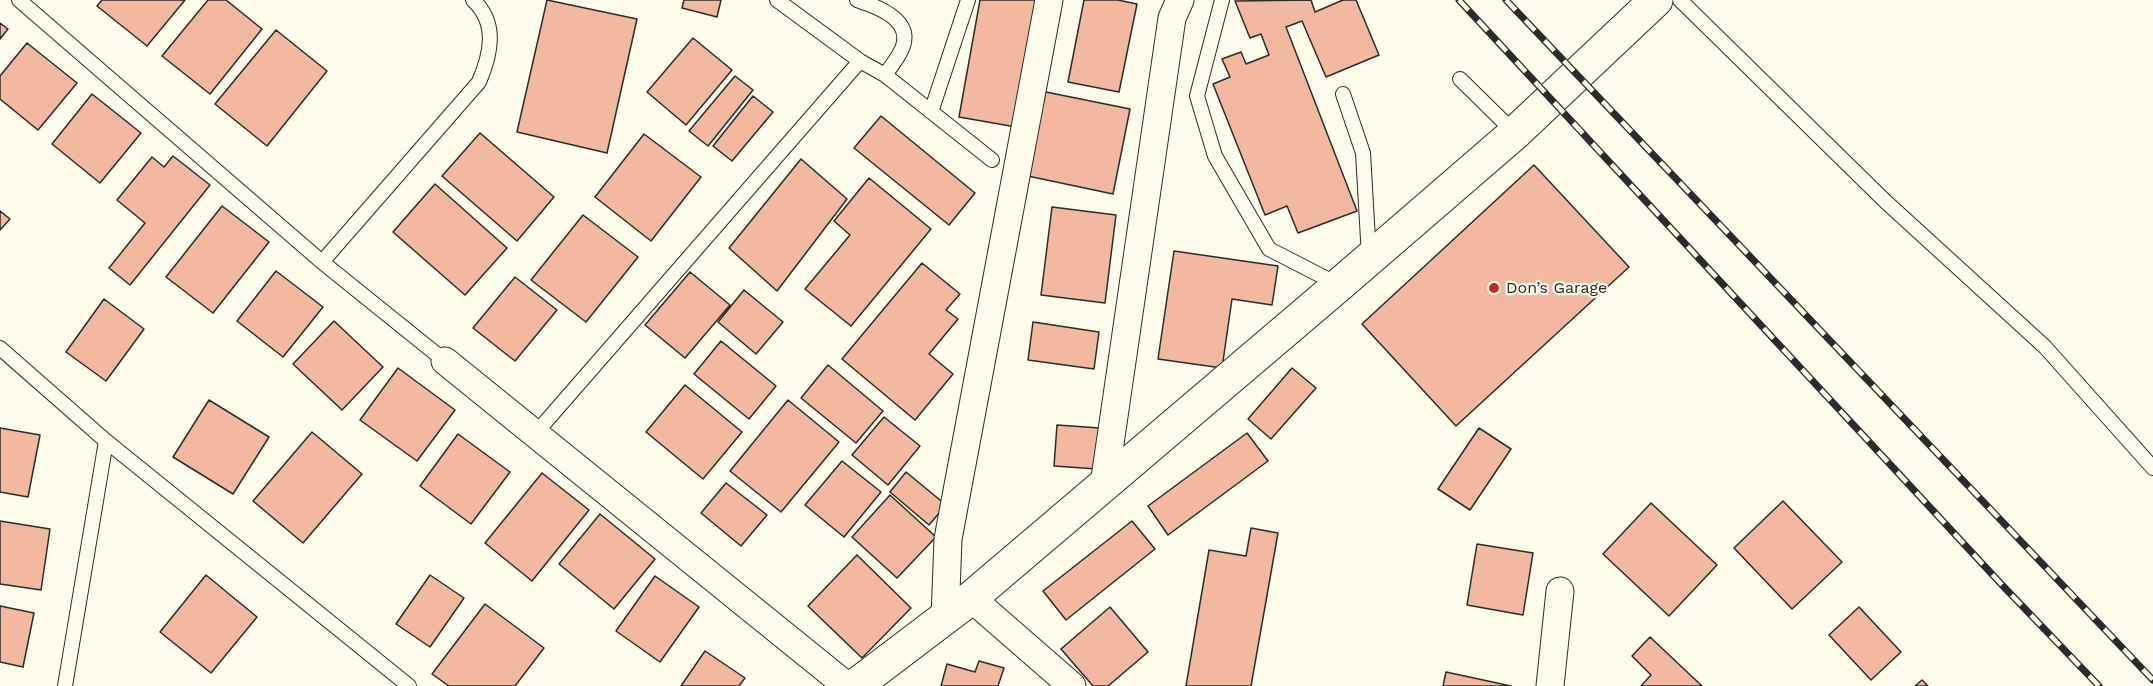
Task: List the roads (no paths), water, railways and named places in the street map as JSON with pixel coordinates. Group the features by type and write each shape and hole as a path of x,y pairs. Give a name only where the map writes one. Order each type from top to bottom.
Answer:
{"street":[{"path":"945,618 948,539 1049,0"},
{"path":"1104,484 1172,18 1180,0"},
{"path":"445,362 535,434 863,683 971,598 1339,285 1515,133 1656,0"},
{"path":"1550,686 1560,591"},
{"path":"971,598 1072,686"}],"lane":[{"path":"19,0 321,262 445,362"},
{"path":"321,262 479,82 488,61 491,30 482,8 473,0"},
{"path":"777,0 860,61 885,75 992,160"},
{"path":"857,0 880,8 897,21 904,32 903,45 885,75"},
{"path":"931,112 968,0"},
{"path":"1222,0 1197,96 1215,156 1269,249 1339,285"},
{"path":"1680,0 1885,201 2045,346 2153,468"},
{"path":"535,434 860,61"},
{"path":"1460,79 1515,133"},
{"path":"1343,94 1363,153 1369,259"},
{"path":"0,348 106,441 410,686"},
{"path":"65,686 106,441"}],"railway":[{"path":"1459,0 2003,586 2099,686"},
{"path":"1506,0 2153,680"}],"place":[{"name":"Don’s Garage","path":"1494,288"}]}
